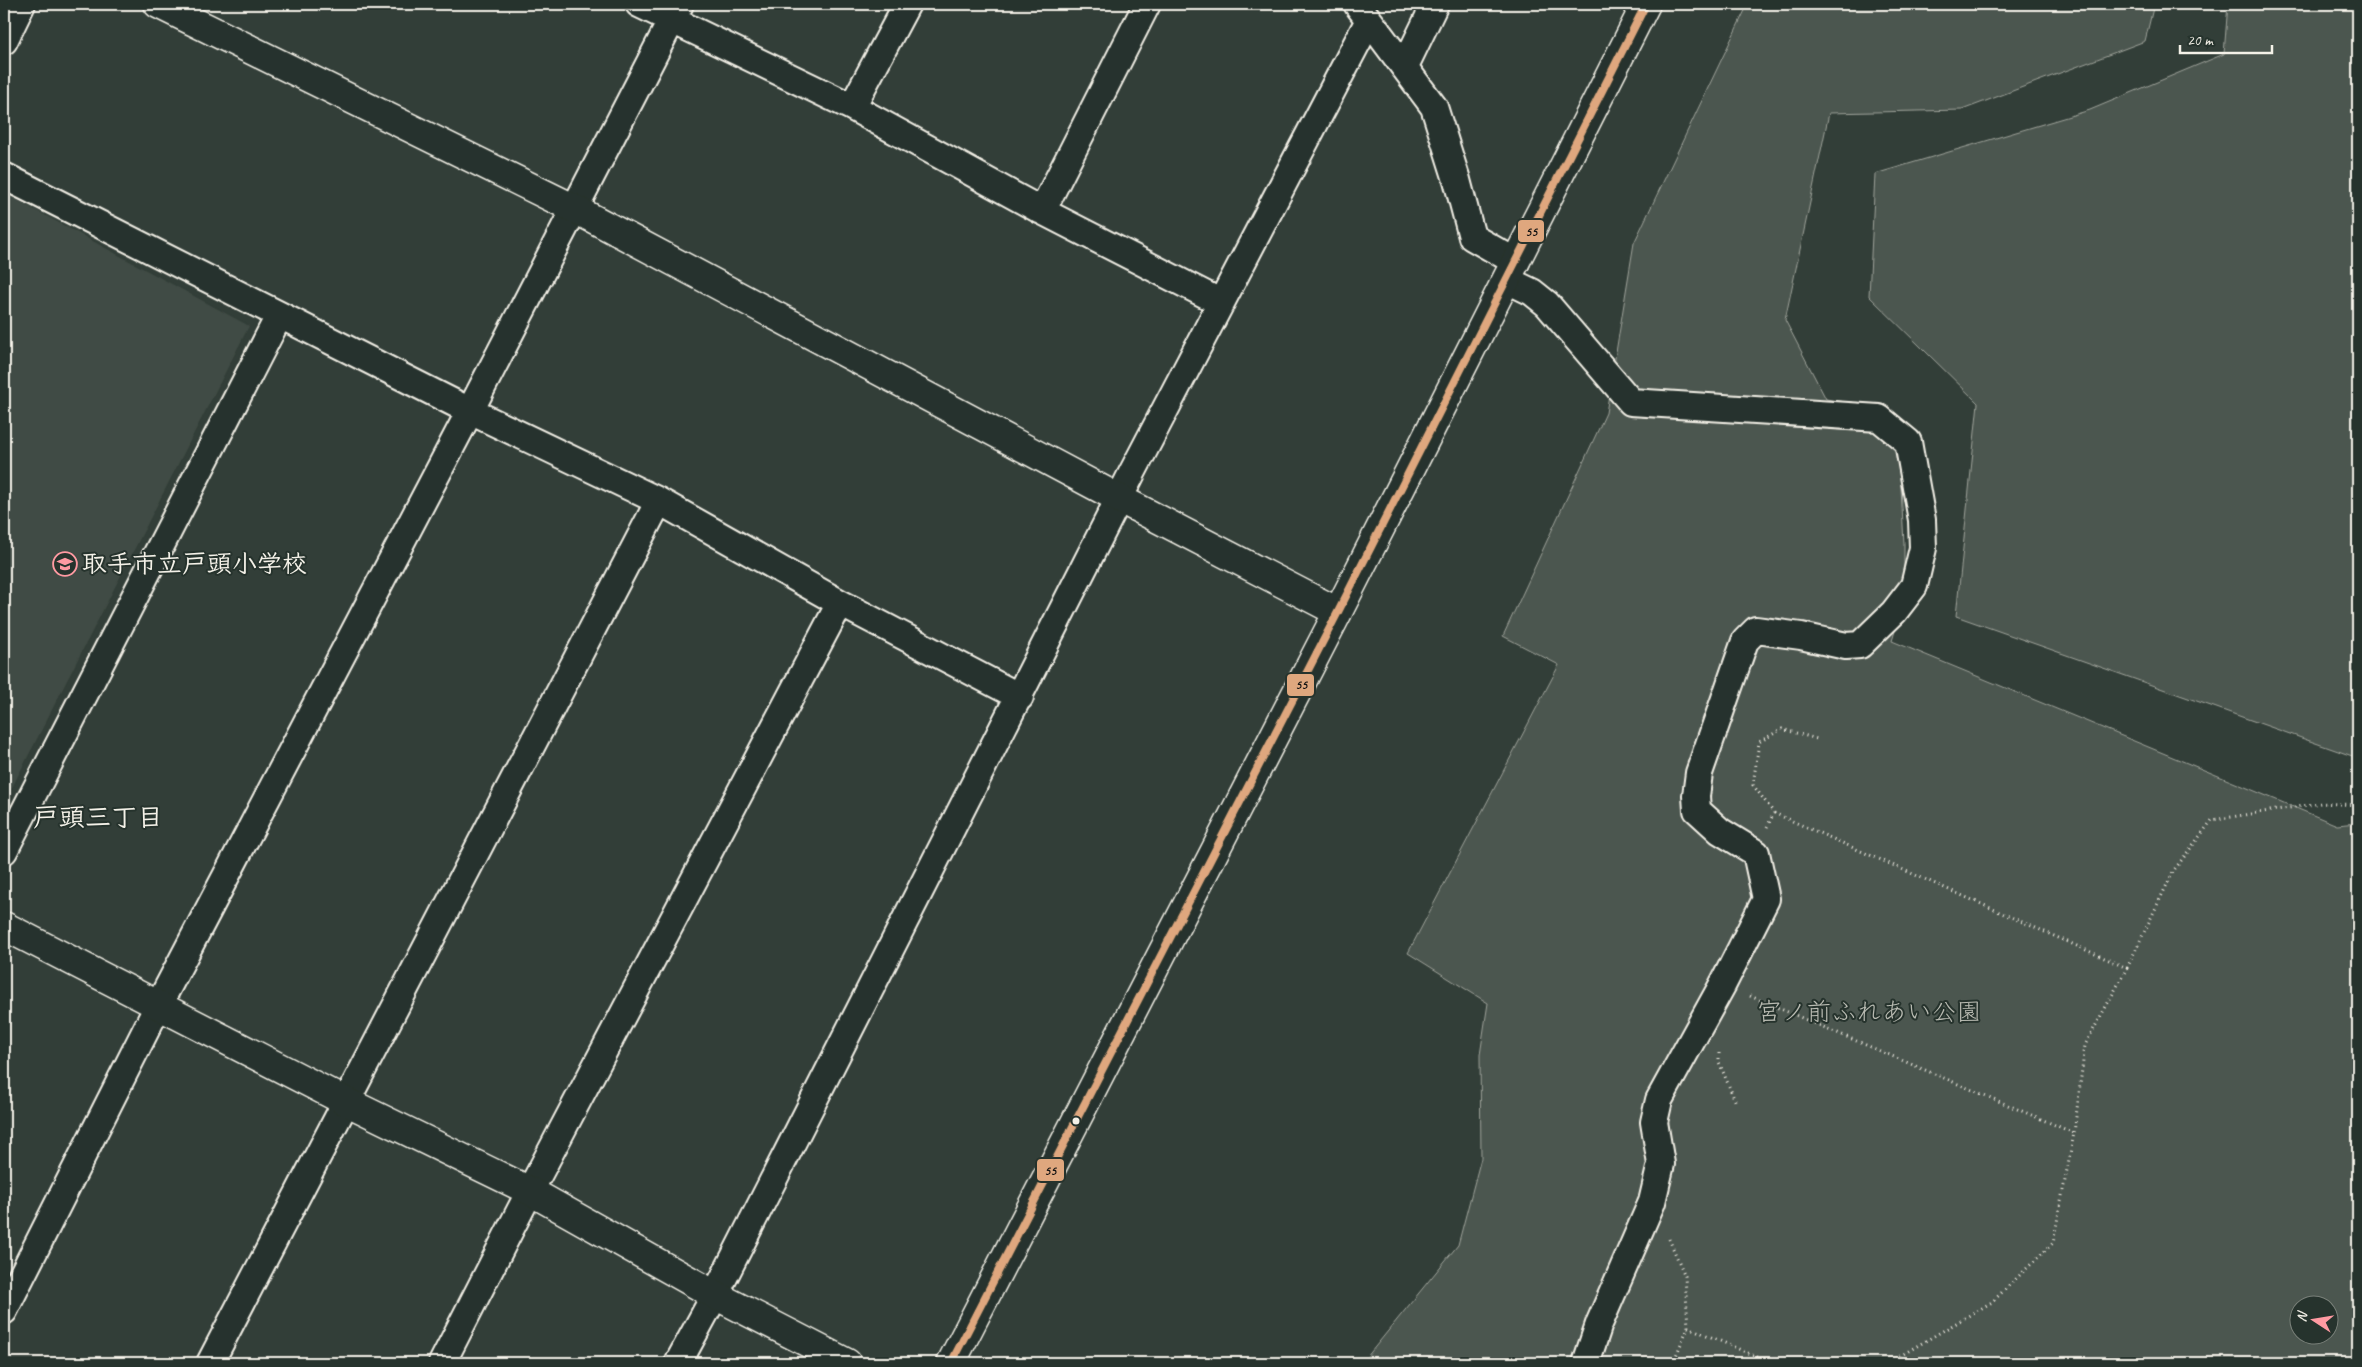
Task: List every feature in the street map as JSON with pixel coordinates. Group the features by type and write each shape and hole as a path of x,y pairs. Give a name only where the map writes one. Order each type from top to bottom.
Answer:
{"street":[{"path":"4,41 22,4"},
{"path":"158,4 574,208 1120,499 1338,612"},
{"path":"639,4 676,12 1042,211 1220,302"},
{"path":"852,108 907,4"},
{"path":"1042,211 1147,4"},
{"path":"1404,66 1435,4"},
{"path":"951,1363 1338,612 1646,4"},
{"path":"4,1311 158,1004 470,411 676,12"},
{"path":"678,1363 715,1295 1020,697 1220,302 1363,12 1434,107 1457,180 1472,237 1547,304 1631,402 1879,418 1908,442 1922,520 1923,548 1914,586 1894,612 1860,645 1846,646 1801,636 1756,630 1745,641 1699,773 1696,796 1697,810 1720,831 1756,853 1766,899 1723,984 1659,1100 1654,1122 1661,1164 1652,1202 1599,1324 1586,1363"},
{"path":"4,176 470,411 659,501 840,603 1020,697"},
{"path":"4,851 279,316"},
{"path":"210,1363 345,1100 659,501"},
{"path":"442,1363 530,1191 840,603"},
{"path":"4,926 345,1100 530,1191 715,1295 847,1363"}],"path":[{"path":"1818,739 1782,729 1759,742 1753,785 1774,813 2127,968"},
{"path":"1888,1363 1992,1302 2053,1243 2074,1133 2085,1045 2127,968 2174,870 2212,820 2321,803 2358,805"},
{"path":"1756,853 1774,813"},
{"path":"1723,984 2074,1133"},
{"path":"1719,1052 1719,1062 1736,1103"},
{"path":"1652,1202 1685,1276 1688,1327 1673,1363"},
{"path":"1688,1327 1770,1363"}],"shaded area":[{"name":"取手市立戸頭小学校","path":"4,193 249,326 4,803"}],"green space":[{"name":"宮ノ前ふれあい公園","path":"1748,4 2154,4 2145,41 1962,110 1829,113 1785,320 1826,399 1861,405 1899,450 1904,544 1904,601 1892,641 2337,825 2358,823 2358,1363 1362,1363 1458,1245 1481,1158 1480,1055 1488,1003 1408,953 1559,665 1503,636 1606,413 1634,243"},
{"path":"2228,4 2358,4 2358,758 1956,616 1978,403 1869,296 1875,174 2090,110 2224,54"}],"transit line":[{"name":"55","path":"951,1363 1338,612 1646,4"}],"place":[{"name":"取手市立戸頭小学校","path":"65,564"}],"district":[{"name":"戸頭三丁目","path":"98,817"}]}
